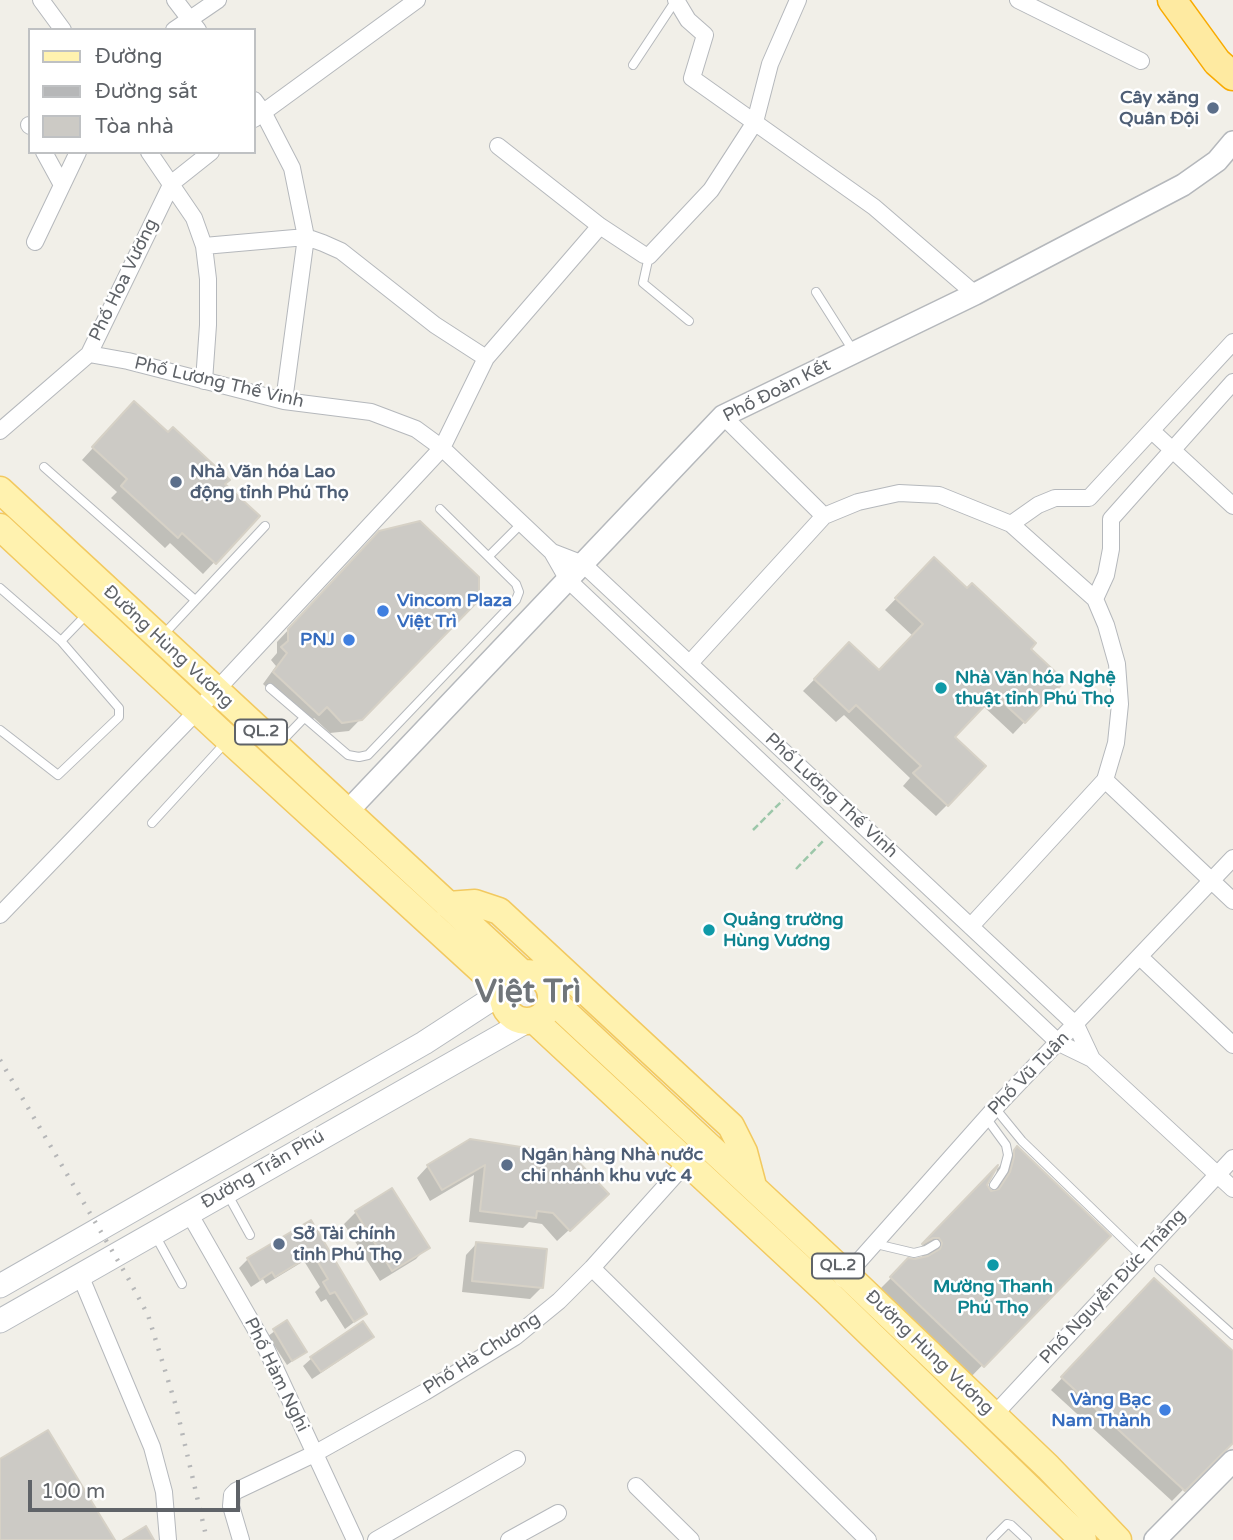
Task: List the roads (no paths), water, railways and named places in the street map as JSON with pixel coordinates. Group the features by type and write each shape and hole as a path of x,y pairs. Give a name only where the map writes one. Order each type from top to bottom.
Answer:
{"highway":[{"path":"1172,0 1217,62 1233,76"}],"main road":[{"name":"Đường Hùng Vương","path":"0,490 448,905 513,982"},
{"name":"Đường Hùng Vương","path":"0,527 228,739 513,982"},
{"path":"448,905 475,903 499,911 731,1126 744,1152 752,1186"},
{"name":"QL.2","path":"531,1020 518,1019 508,1012 504,1003 513,982 533,974 543,979 550,988 551,999"},
{"name":"Đường Trần Phú","path":"0,1286 424,1043 513,982"},
{"name":"Đường Hùng Vương","path":"551,999 994,1415 1118,1540"},
{"path":"531,1020 546,1012 551,999"},
{"name":"Đường Hùng Vương","path":"531,1020 829,1294 1075,1537"},
{"name":"Đường Trần Phú","path":"0,1321 531,1020"}],"street":[{"path":"41,0 62,28"},
{"path":"175,0 194,25 218,0"},
{"path":"284,401 306,237 292,169 257,110 417,0"},
{"path":"676,0 688,20 705,35 692,78 874,207 975,294"},
{"path":"498,146 600,226 649,256 711,190 755,122 770,64 798,0"},
{"path":"1018,0 1141,61"},
{"name":"Phố Đoàn Kết","path":"347,812 723,416 975,294 1183,185 1217,160 1233,142"},
{"path":"45,154 62,185"},
{"path":"35,242 77,154"},
{"path":"150,154 194,218 204,246 208,279 204,380"},
{"name":"Phố Hoa Vương","path":"0,431 89,354 172,183 208,154"},
{"path":"0,915 216,691 442,448 486,358 600,226"},
{"path":"204,246 306,237 341,251 435,325 486,358"},
{"path":"1089,498 1233,342"},
{"name":"Phố Lương Thế Vinh","path":"89,354 284,401 372,412 416,429 442,448 522,523 552,552 568,580 1059,1042 1092,1059 1233,1189"},
{"path":"1095,598 1106,575 1111,549 1111,519 1233,382"},
{"path":"723,416 824,516"},
{"path":"1152,431 1233,506"},
{"path":"690,663 824,516 858,502 899,493 939,495 1011,524 1095,598 1117,664 1119,691 1116,743 1105,780 971,926"},
{"path":"1011,524 1038,505 1055,498 1089,498 1111,519"},
{"name":"Phố Lương Thế Vinh","path":"552,552 583,564 971,926 1076,1025 1092,1059"},
{"path":"1105,780 1233,901"},
{"path":"814,812 830,795"},
{"name":"Phố Vũ Tuân","path":"829,1294 991,1114 1233,858"},
{"path":"1140,957 1233,1045"},
{"name":"Phố Nguyễn Đức Thắng","path":"994,1415 1233,1158"},
{"name":"Phố Hà Chương","path":"241,1540 231,1506 232,1495 236,1491 314,1454 425,1392 515,1337 551,1308 592,1268 687,1162"},
{"name":"Phố Hàm Nghi","path":"189,1213 264,1344 355,1540"},
{"path":"592,1268 868,1540"},
{"path":"80,1275 152,1447 164,1492 168,1540"},
{"path":"376,1540 517,1459"},
{"path":"1155,1540 1231,1468"},
{"path":"636,1486 691,1540"},
{"path":"509,1540 558,1513"}],"lane":[{"path":"634,65 676,0"},
{"path":"649,256 643,283 689,321"},
{"path":"816,292 854,352"},
{"path":"44,467 195,600"},
{"path":"270,688 348,755 368,755 516,600 519,592 516,584 440,509"},
{"path":"489,555 522,523"},
{"path":"159,639 265,526"},
{"path":"0,588 61,640 119,708 119,718 58,775 0,730"},
{"path":"61,640 90,611"},
{"path":"276,747 304,718"},
{"path":"152,823 228,739"},
{"path":"991,1114 1006,1144 1008,1155 1004,1170 994,1185"},
{"path":"991,1114 1141,1256"},
{"path":"226,1192 250,1235"},
{"path":"154,1233 182,1284"},
{"path":"876,1244 914,1252 926,1251 936,1244"},
{"path":"1159,1269 1233,1335"},
{"path":"992,1540 1007,1524 1027,1540"}],"railway":[{"path":"0,1060 148,1315 176,1406 207,1540"}],"place":[{"name":"Cây xăng Quân Đội","path":"1213,108"},
{"name":"Nhà Văn hóa Lao động tỉnh Phú Thọ","path":"176,482"},
{"name":"Vincom Plaza Việt Trì","path":"383,611"},
{"name":"PNJ","path":"349,640"},
{"name":"Nhà Văn hóa Nghệ thuật tỉnh Phú Thọ","path":"941,688"},
{"name":"Quảng trường Hùng Vương","path":"709,930"},
{"name":"Ngân hàng Nhà nước chi nhánh khu vực 4","path":"507,1165"},
{"name":"Sở Tài chính tỉnh Phú Thọ","path":"279,1244"},
{"name":"Mường Thanh Phú Thọ","path":"993,1265"},
{"name":"Vàng Bạc Nam Thành","path":"1165,1410"}],"district":[{"name":"Việt Trì","path":"528,994"}]}
